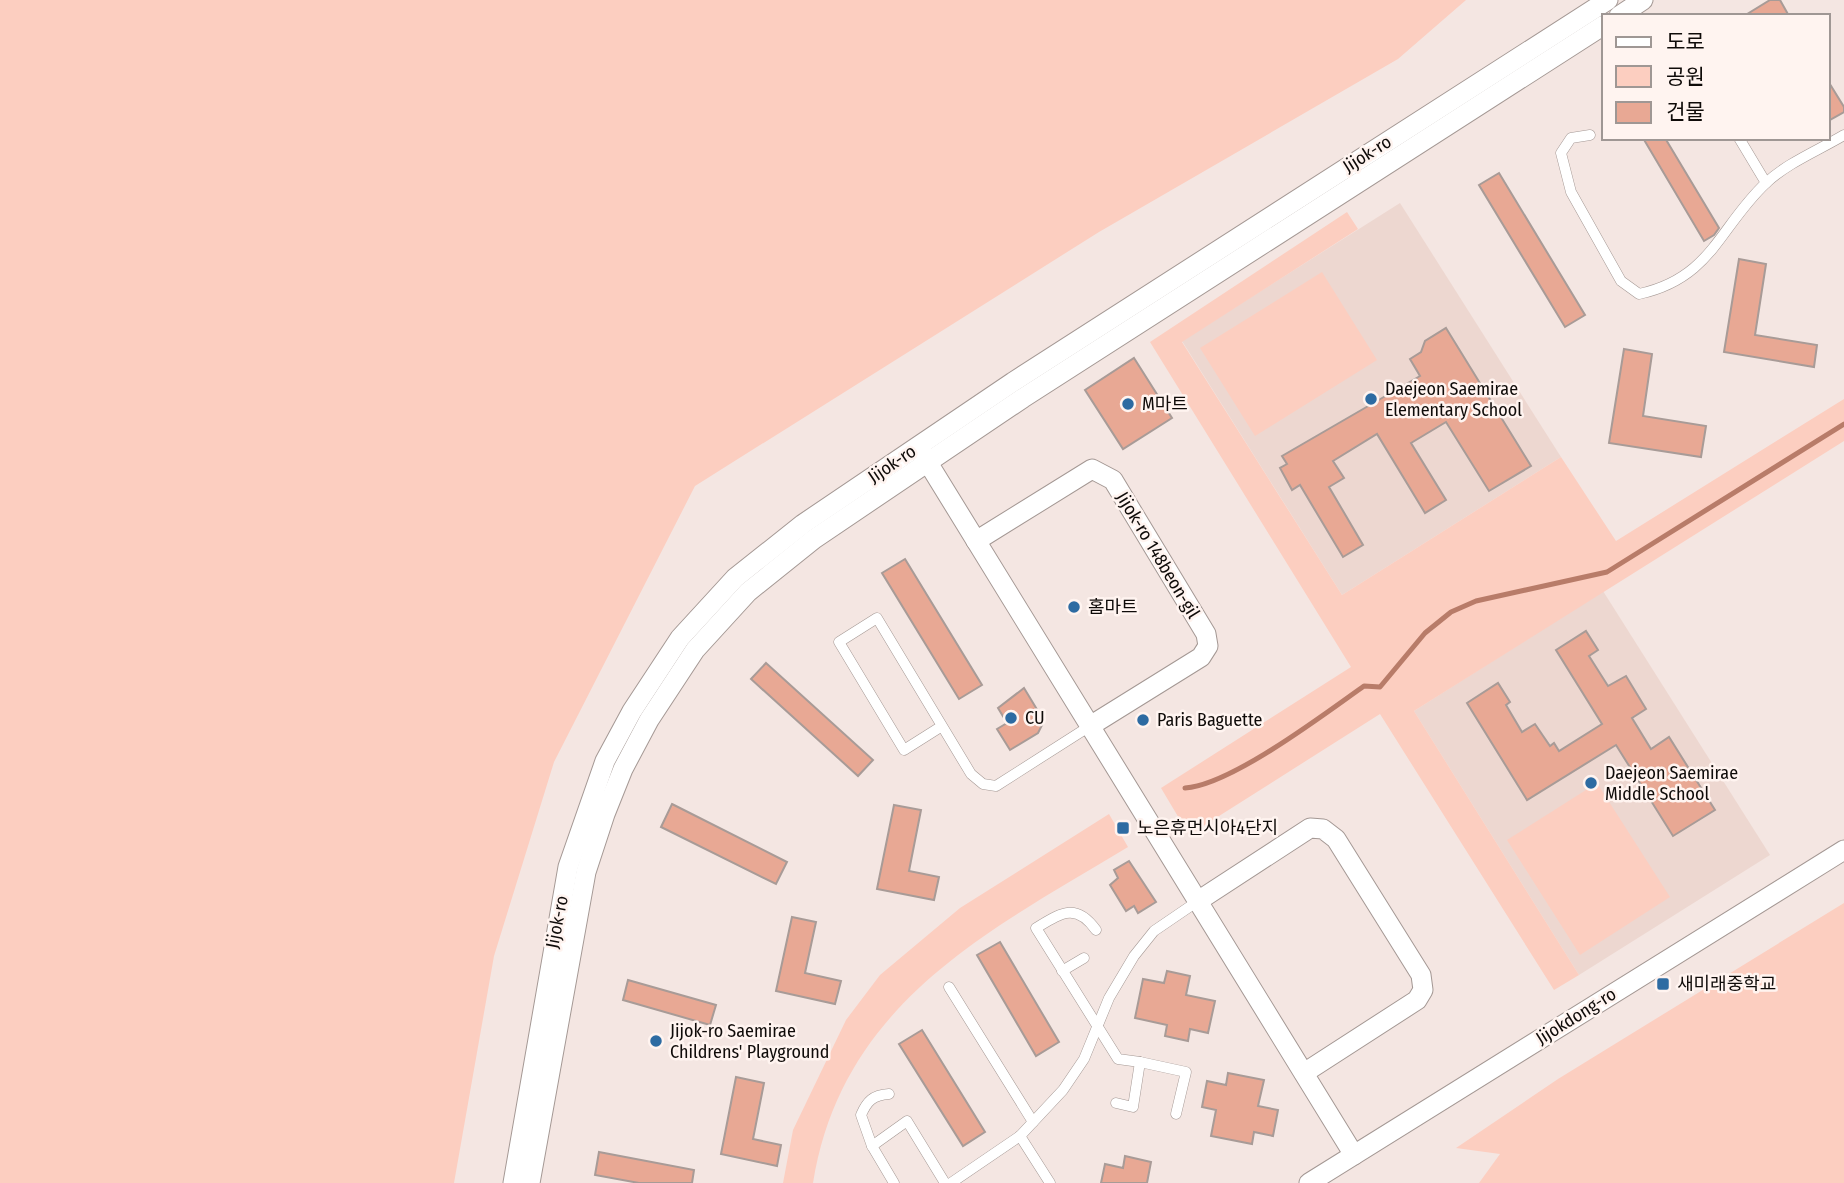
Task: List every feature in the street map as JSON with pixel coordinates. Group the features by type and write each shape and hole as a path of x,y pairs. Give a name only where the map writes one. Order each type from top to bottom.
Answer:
{"street":[{"name":"Jijok-ro","path":"530,1183 586,872 623,769 649,720 695,650 748,592 923,454 1608,0"},
{"path":"1622,14 1643,0"},
{"name":"Jijok-ro","path":"513,1183 568,867 606,761 632,711 680,638 735,579 786,536 923,454 1602,26"},
{"path":"923,454 1354,1155"},
{"name":"Jijok-ro 148beon-gil","path":"976,541 1092,469 1113,480 1206,634 1209,646 1201,657 1090,726"},
{"path":"1198,901 1310,828 1323,829 1336,839 1421,975 1423,990 1418,1000 1304,1073"},
{"name":"Jijokdong-ro","path":"1310,1183 1844,850"}],"lane":[{"path":"1590,135 1571,138 1561,153 1563,170 1572,192 1621,281 1639,294 1657,290 1702,264 1766,183 1844,135"},
{"path":"1740,140 1766,183"},
{"path":"942,726 904,750 839,642 877,618 971,774 983,784 996,786 1090,726"},
{"path":"951,1183 1020,1136 1063,1090 1084,1059 1109,998 1133,956 1154,931 1198,901"},
{"path":"1096,930 1087,918 1077,913 1061,913 1036,928 1118,1059 1186,1072 1176,1114"},
{"path":"1062,971 1084,958"},
{"path":"949,987 1033,1122"},
{"path":"1116,1103 1133,1107 1140,1062"},
{"path":"889,1094 876,1095 866,1104 861,1115 872,1146 894,1183"},
{"path":"872,1146 907,1121 945,1183"},
{"path":"1020,1136 1051,1183"}],"shaded area":[{"name":"Daejeon Saemirae Elementary School","path":"1400,203 1561,457 1342,595 1182,341"},
{"name":"Daejeon Saemirae Middle School","path":"1603,591 1770,855 1579,975 1414,711"}],"green space":[{"path":"0,0 1466,0 1398,59 1099,232 695,486 554,762 494,956 454,1183 0,1183"},
{"path":"1347,212 1358,229 1182,342 1342,595 1561,457 1616,541 1844,399 1844,441 1414,711 1579,975 1554,990 1380,714 1189,835 1161,788 1351,667 1150,342"},
{"path":"1322,272 1377,360 1255,436 1200,348"},
{"path":"1597,783 1670,897 1580,955 1507,840"},
{"path":"1109,814 1128,847 1023,910 928,979 888,1020 855,1067 829,1120 813,1183 783,1183 793,1130 846,1020 880,975 960,908"},
{"path":"1844,903 1844,1183 1479,1183 1500,1154 1456,1148 1558,1079"}],"building":[{"path":"1770,0 1780,0 1788,14 1747,14"},
{"path":"1830,84 1844,107 1844,112 1830,120"},
{"path":"1644,140 1666,140 1719,228 1704,241"},
{"path":"1499,173 1585,315 1565,327 1479,185"},
{"path":"1739,259 1766,264 1755,335 1817,345 1814,367 1724,352"},
{"path":"1446,328 1531,466 1489,491 1446,422 1411,443 1446,500 1425,513 1377,434 1333,461 1344,478 1329,487 1363,545 1343,557 1300,485 1292,490 1280,468 1287,464 1282,456 1420,376 1410,359 1421,352 1425,341"},
{"path":"1624,349 1652,354 1643,416 1706,426 1701,457 1609,443"},
{"name":"M마트","path":"1134,358 1172,418 1123,449 1085,390"},
{"path":"905,559 982,685 959,699 882,573"},
{"path":"1586,631 1598,650 1589,656 1608,686 1626,676 1646,709 1632,718 1651,749 1669,737 1715,810 1673,836 1616,745 1527,800 1467,703 1498,683 1510,702 1506,705 1522,732 1535,724 1550,746 1554,743 1559,751 1602,724 1556,650"},
{"path":"766,663 873,760 858,776 751,679"},
{"path":"1024,688 1044,721 1038,733 1010,750 997,729 1007,723 998,708"},
{"path":"672,804 787,862 776,884 661,827"},
{"path":"894,805 921,810 909,871 939,877 934,900 877,889"},
{"path":"1129,861 1156,902 1138,913 1134,906 1126,911 1110,885 1118,878 1114,870"},
{"path":"792,917 816,922 805,973 841,981 835,1004 776,991"},
{"path":"1000,942 1059,1042 1036,1056 977,955"},
{"path":"1167,971 1190,976 1186,995 1215,1001 1208,1033 1190,1029 1188,1041 1165,1036 1167,1025 1135,1018 1143,979 1164,983"},
{"path":"628,980 716,1005 710,1025 623,1000"},
{"path":"922,1030 985,1132 963,1146 899,1044"},
{"path":"1228,1073 1264,1080 1258,1106 1278,1110 1273,1136 1254,1132 1252,1144 1211,1136 1216,1110 1202,1107 1207,1081 1226,1085"},
{"path":"736,1077 764,1083 753,1139 781,1145 777,1166 721,1154"},
{"path":"599,1152 694,1170 692,1183 639,1183 595,1175"},
{"path":"1125,1156 1151,1162 1147,1183 1101,1183 1105,1164 1123,1168"}],"waterway":[{"path":"1185,788 1227,775 1251,762 1364,686 1380,687 1425,633 1451,612 1476,601 1607,572 1844,424"}],"place":[{"name":"Daejeon Saemirae Elementary School","path":"1371,399"},
{"name":"M마트","path":"1128,404"},
{"name":"홈마트","path":"1074,607"},
{"name":"CU","path":"1011,718"},
{"name":"Paris Baguette","path":"1143,720"},
{"name":"Daejeon Saemirae Middle School","path":"1591,783"},
{"name":"노은휴먼시아4단지","path":"1123,828"},
{"name":"새미래중학교","path":"1663,984"},
{"name":"Jijok-ro Saemirae Childrens' Playground","path":"656,1041"}]}
